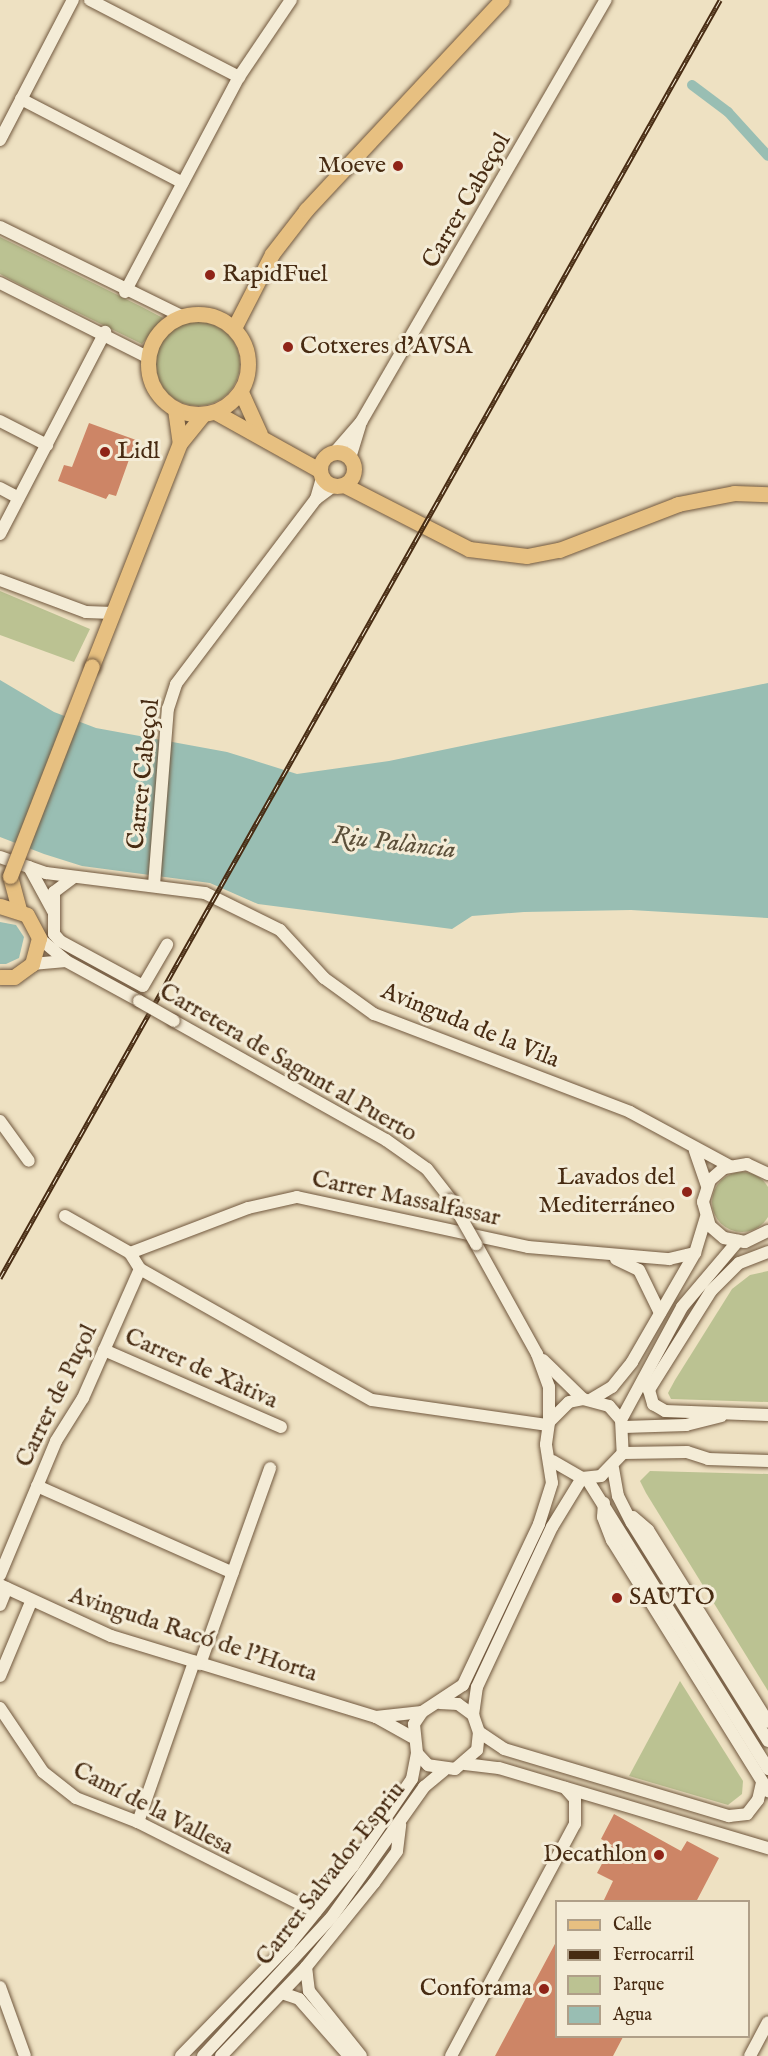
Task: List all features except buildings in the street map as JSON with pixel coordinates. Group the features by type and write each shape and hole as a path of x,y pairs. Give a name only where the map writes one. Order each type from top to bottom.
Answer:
{"main road":[{"path":"234,328 244,299 306,210 502,0"},
{"path":"217,317 244,299"},
{"path":"0,893 9,876 180,443 209,413 241,392 249,370 246,348 234,328 217,317 182,316 159,332 147,357 149,378 158,396 175,410 209,413 260,434 470,549 527,556 559,550 678,504 734,493 768,494"},
{"path":"241,392 260,434"},
{"path":"175,410 180,443"},
{"path":"286,448 330,453"},
{"path":"330,453 337,475"},
{"path":"330,453 337,475"},
{"path":"9,876 19,910"},
{"path":"0,906 19,910 33,921 39,938 32,964 14,977 0,977"}],"street":[{"path":"0,140 72,0"},
{"path":"90,0 239,77"},
{"path":"125,292 239,77 291,0"},
{"name":"Carrer Cabeçol","path":"154,885 168,709 176,684 316,499 337,475 362,422 606,0"},
{"path":"21,99 183,183"},
{"path":"0,227 125,292 182,316"},
{"path":"0,283 105,332 147,357"},
{"path":"0,534 105,332"},
{"path":"0,421 46,445"},
{"name":"Carrer Cabeçol","path":"330,453 362,422"},
{"path":"0,488 19,498"},
{"path":"0,580 86,612 113,613"},
{"path":"86,612 107,629"},
{"name":"Avinguda de la Vila","path":"0,857 29,867 74,877 205,893 267,921 292,939 324,978 374,1014 630,1112 695,1151 730,1166 753,1166 768,1174"},
{"path":"29,867 54,911"},
{"path":"74,877 59,884 54,911 54,934 60,941 143,986 167,945"},
{"name":"Carretera de Sagunt al Puerto","path":"39,938 66,961 386,1140 427,1169 451,1200 537,1354 549,1387 549,1424"},
{"path":"32,964 66,961"},
{"path":"0,1121 29,1161"},
{"path":"695,1151 707,1186 706,1218 695,1253 660,1313 612,1387 587,1399 563,1406 549,1424 546,1444 553,1461 552,1483 539,1524 463,1685 440,1703 422,1713 412,1737 417,1753 444,1770 465,1764 566,1788 768,1848"},
{"path":"707,1186 730,1166"},
{"name":"Carrer Massalfassar","path":"130,1253 248,1208 297,1197 528,1247 609,1257 669,1259 695,1253"},
{"path":"65,1216 130,1253 140,1269 372,1400 549,1424"},
{"path":"706,1218 719,1234 738,1241"},
{"path":"472,1715 482,1677 552,1527 584,1479 613,1468 623,1453 623,1423 682,1307 738,1241 768,1231"},
{"path":"768,1252 740,1263 711,1291 649,1390 652,1404 665,1411 768,1415"},
{"name":"Carrer Massalfassar","path":"609,1257 639,1270 660,1313"},
{"name":"Carrer de Puçol","path":"0,1575 37,1486 104,1350 140,1269"},
{"name":"Carrer de Xàtiva","path":"104,1350 281,1427"},
{"name":"Carretera de Sagunt al Puerto","path":"537,1354 587,1399"},
{"path":"587,1399 609,1406 623,1423 686,1425 736,1412"},
{"path":"623,1453 687,1452 708,1459 768,1461"},
{"path":"553,1461 584,1479 604,1501 768,1768"},
{"path":"138,1822 233,1573 270,1468"},
{"path":"613,1468 625,1510 768,1741"},
{"path":"37,1486 233,1573"},
{"path":"440,1703 458,1704 472,1715 480,1732 504,1749 729,1816 747,1814 759,1800 765,1786 612,1540 603,1517 604,1501"},
{"path":"625,1510 648,1530 768,1722"},
{"path":"0,1605 4,1586"},
{"name":"Avinguda Racó de l'Horta","path":"4,1586 32,1602 111,1636 376,1717 412,1737"},
{"path":"0,1676 32,1602"},
{"name":"Camí de la Vallesa","path":"0,1708 59,1786 138,1822 316,1912"},
{"name":"Avinguda Racó de l'Horta","path":"376,1717 422,1713"},
{"path":"465,1764 477,1750 480,1732"},
{"name":"Carrer Salvador Espriu","path":"181,2056 316,1912 412,1779 417,1753"},
{"name":"Carrer Salvador Espriu","path":"203,2056 331,1918 400,1824 444,1770"},
{"path":"451,2056 575,1824 575,1799 566,1788"},
{"path":"222,2056 306,1967 397,1851 400,1824"},
{"path":"306,1967 309,1991 361,2056"},
{"path":"0,1988 25,2056"},
{"path":"282,1993 300,1999 349,2056"},
{"path":"750,2056 768,2022"}],"green space":[{"path":"0,237 163,318 142,344 17,283 0,274"},
{"path":"198,322 214,325 228,334 237,348 240,364 237,380 228,394 214,403 198,406 182,403 168,394 159,380 156,364 159,348 168,334 182,325"},
{"path":"0,591 90,629 74,662 0,635"},
{"path":"736,1173 748,1173 758,1177 767,1186 769,1213 758,1227 748,1231 736,1231 726,1227 717,1218 713,1208 713,1196 717,1186 726,1177"},
{"path":"768,1271 768,1402 671,1399 668,1393 675,1380 732,1289 750,1275"},
{"path":"650,1471 768,1474 768,1691 646,1493 640,1481"},
{"path":"680,1681 743,1781 742,1794 728,1805 629,1776"}],"water":[{"name":"Riu Palància","path":"0,680 54,712 96,728 227,752 297,774 389,761 768,683 768,918 631,910 524,912 472,916 452,929 258,904 210,883 82,866 0,837"},
{"path":"0,922 16,925 24,937 19,958 6,964 0,964"}],"waterway":[{"path":"692,85 728,112 768,156"}],"railway":[{"path":"0,1278 720,0"}],"place":[{"name":"Moeve","path":"398,166"},
{"name":"RapidFuel","path":"210,275"},
{"name":"Cotxeres d'AVSA","path":"288,347"},
{"name":"Lidl","path":"105,452"},
{"name":"Lavados del Mediterráneo","path":"687,1192"},
{"name":"SAUTO","path":"617,1598"},
{"name":"Decathlon","path":"659,1855"},
{"name":"Conforama","path":"544,1989"}]}
